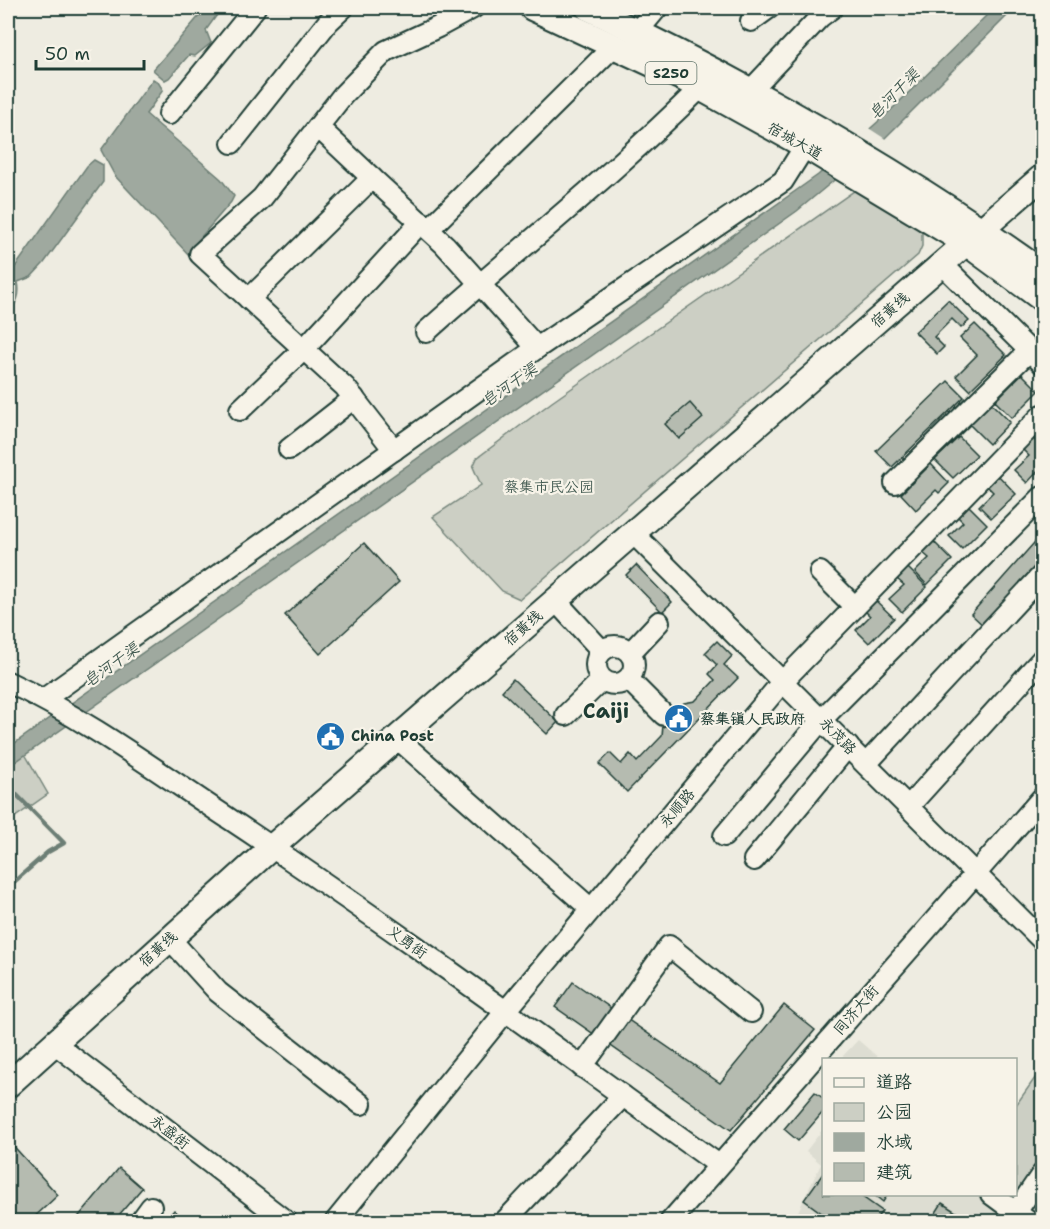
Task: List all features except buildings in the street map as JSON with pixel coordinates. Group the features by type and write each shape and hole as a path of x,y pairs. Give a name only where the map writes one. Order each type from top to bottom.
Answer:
{"main road":[{"name":"宿城大道","path":"532,8 700,88 809,136 974,236 1042,272"},
{"name":"宿城大道","path":"588,8 751,90 809,136"},
{"name":"宿黄线","path":"8,1085 272,847 1042,177"},
{"name":"宿城大道","path":"974,236 1042,299"}],"street":[{"path":"169,114 255,8"},
{"path":"232,143 328,22 343,8"},
{"path":"394,450 345,387 200,254 262,198 343,96 386,51 472,8"},
{"path":"637,32 657,8"},
{"path":"752,21 769,8"},
{"path":"751,90 820,17 832,8"},
{"path":"240,410 304,349 425,226 614,46"},
{"path":"426,332 652,136 700,88"},
{"path":"318,127 446,244 537,348"},
{"path":"44,699 537,348 783,181 809,136"},
{"path":"249,299 372,178"},
{"path":"895,483 1036,357 942,264"},
{"path":"290,449 354,398"},
{"name":"永顺路","path":"335,1221 505,1012 783,681 1042,415"},
{"path":"724,836 822,719 1042,497"},
{"name":"永茂路","path":"633,532 1042,940"},
{"path":"820,572 855,607"},
{"path":"866,764 1042,575"},
{"path":"555,600 602,651"},
{"path":"630,653 659,622"},
{"path":"613,646 630,653 634,670 628,679 613,685 602,680 596,667 596,661 602,651 613,646"},
{"path":"909,806 1042,658"},
{"path":"628,679 664,715"},
{"path":"566,716 602,680"},
{"name":"义勇街","path":"8,682 44,699 89,727 272,847 719,1165"},
{"path":"397,738 591,909"},
{"path":"754,860 848,746"},
{"name":"同济大街","path":"824,1058 1042,798"},
{"path":"170,939 218,992 361,1104"},
{"path":"582,1067 669,946 751,1012"},
{"name":"永盛街","path":"54,1043 287,1221"},
{"name":"同济大街","path":"670,1221 719,1165 817,1067"},
{"path":"504,1221 623,1096"},
{"path":"995,1196 1022,1217 1042,1174"}],"shaded area":[{"path":"858,1040 879,1058 841,1058"},
{"path":"1042,1069 1042,1221 793,1222 821,1164 806,1151 822,1130 822,1196 1017,1196"}],"green space":[{"name":"蔡集市民公园","path":"857,189 913,224 922,233 922,246 918,255 520,599 502,591 433,517 481,485 473,467 477,458 552,402"},
{"path":"25,754 48,794 8,822 8,767"},
{"path":"1042,1068 1042,1165 1018,1201 1010,1196 1017,1196 1017,1104"}],"water":[{"path":"206,8 222,8 206,30 211,43 195,56 189,55 165,80 153,70"},
{"path":"994,8 1015,8 885,138 797,211 8,767 8,748 818,175 890,111"},
{"path":"153,79 163,90 146,114 221,179 234,196 195,244 189,255 115,176 101,150"},
{"path":"94,160 103,165 103,182 44,263 31,277 18,282 18,296 8,315 8,277 87,166"}],"pier":[{"path":"867,127 887,140 843,177 824,165"}],"waterway":[{"path":"8,786 64,843 48,852 15,881"}],"place":[{"name":"蔡集镇人民政府","path":"679,719"},
{"name":"China Post","path":"330,736"}],"district":[{"name":"Caiji","path":"606,711"}],"water label":[{"name":"皂河干渠","path":"894,94"},
{"name":"皂河干渠","path":"509,385"},
{"name":"皂河干渠","path":"111,665"}]}
